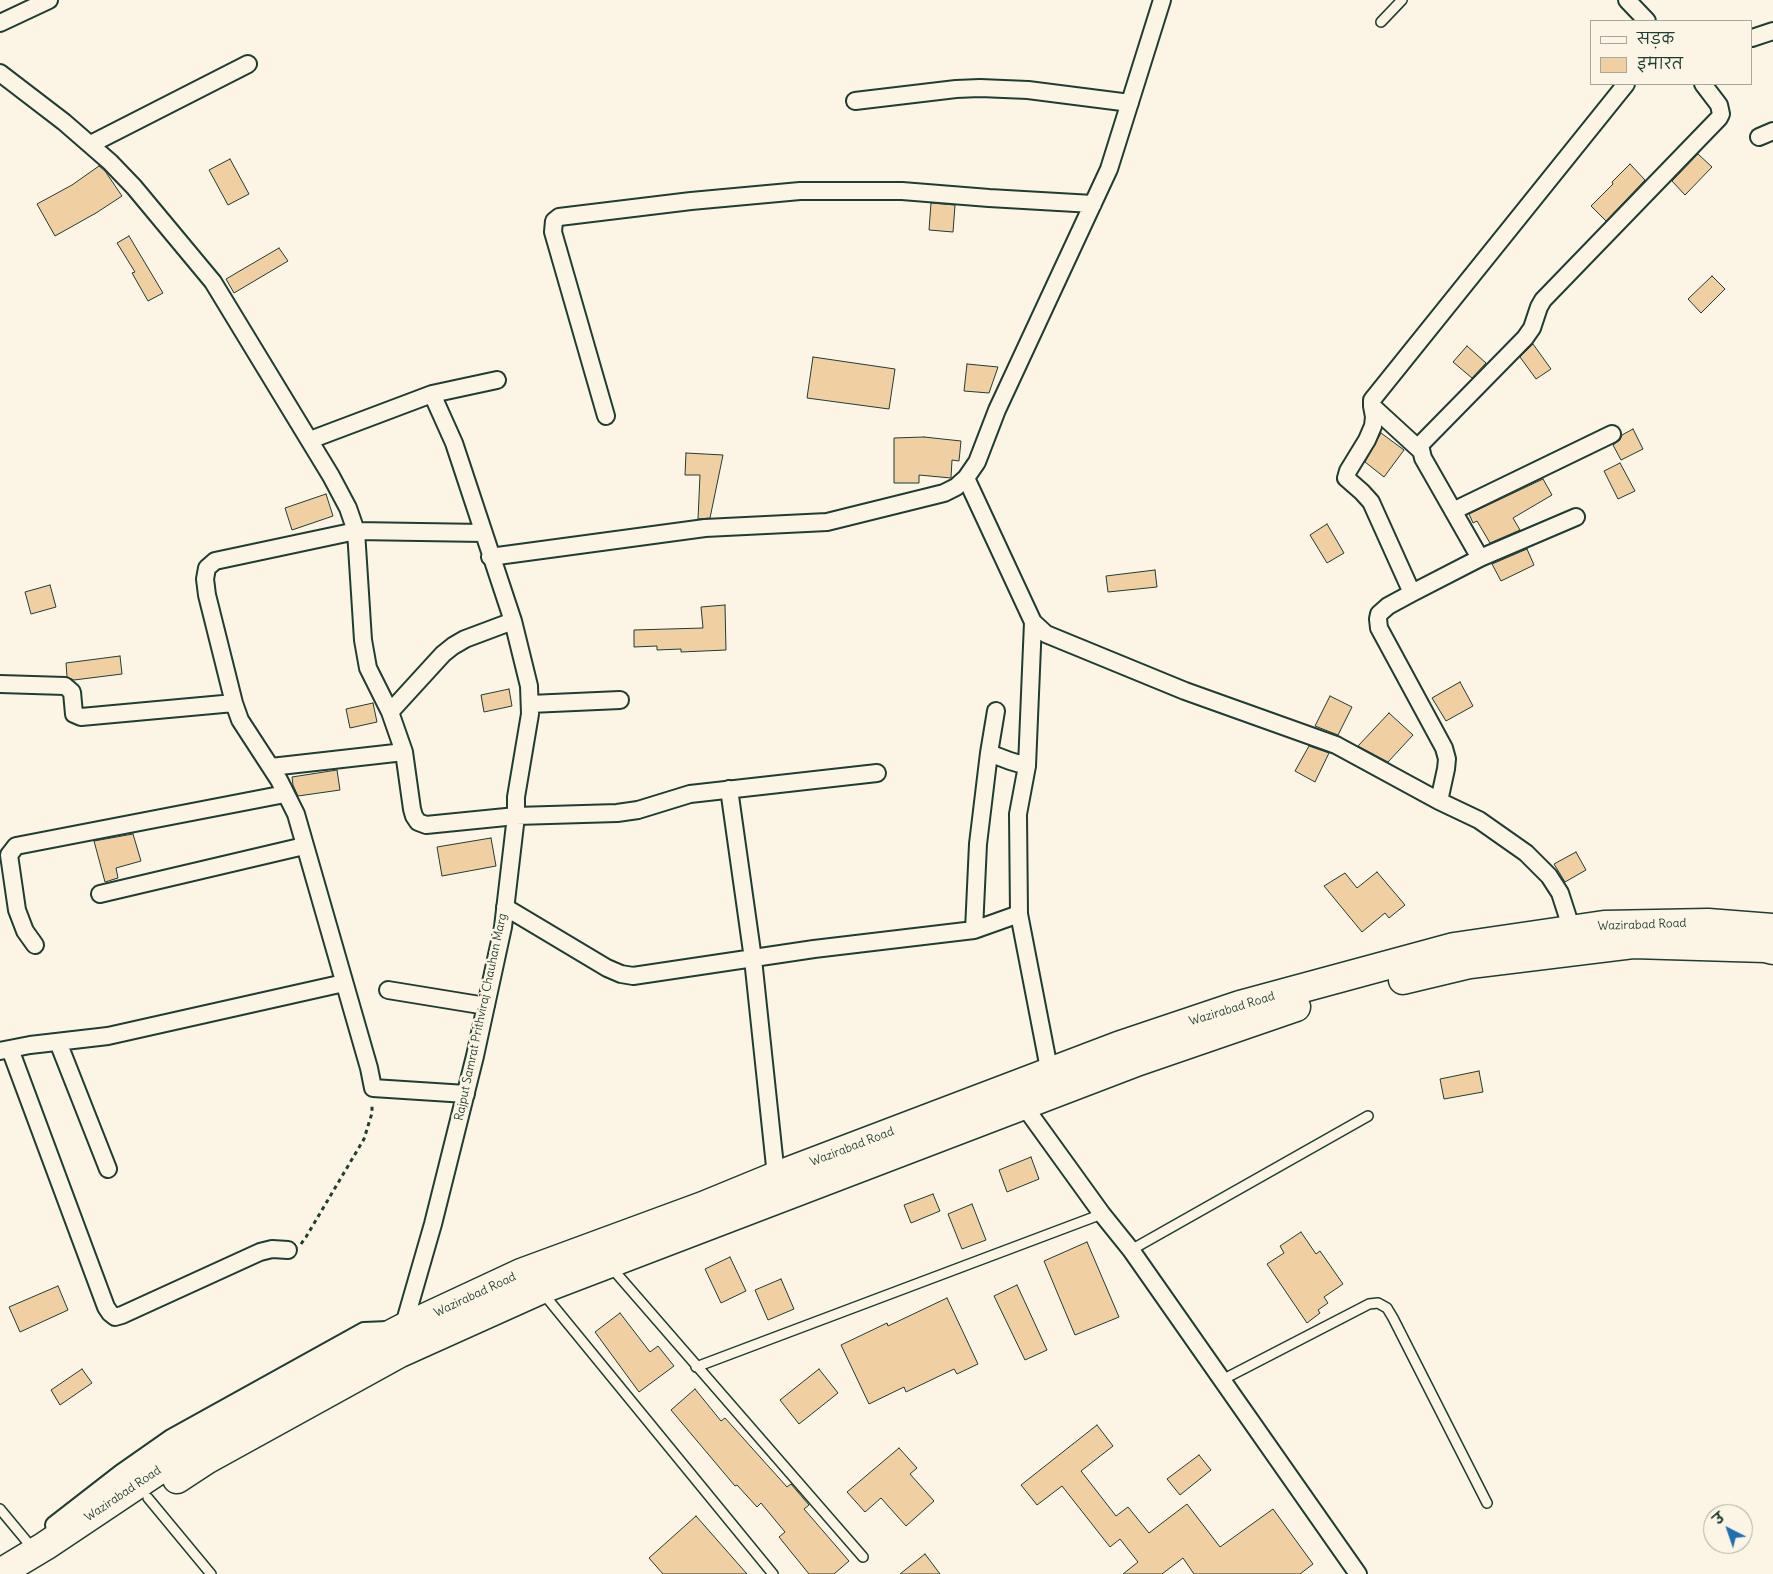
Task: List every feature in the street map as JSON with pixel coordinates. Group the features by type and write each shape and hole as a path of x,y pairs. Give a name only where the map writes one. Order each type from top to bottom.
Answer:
{"highway":[{"name":"Wazirabad Road","path":"1051,1083 1118,1046 1249,1003 1454,947 1604,925 1708,922 1773,928"},
{"name":"Wazirabad Road","path":"32,1563 202,1441 304,1380 409,1338 608,1264 1051,1083 1139,1061 1308,1003 1470,964 1633,944 1766,948 1773,950"},
{"name":"Wazirabad Road","path":"0,1574 32,1563 148,1498 206,1460 400,1353 409,1338 521,1273 703,1206 776,1176 1017,1096"}],"street":[{"path":"0,23 49,0"},
{"path":"490,557 696,529 827,522 944,493 956,487 966,478 977,462 997,410 1109,169 1162,0"},
{"path":"1627,0 1647,20"},
{"path":"1753,38 1773,31"},
{"path":"91,144 248,64"},
{"path":"0,72 91,144 134,187 213,282 340,492 356,531 365,655 368,668 390,712 404,752 412,809 418,822 426,825 516,816 616,813 638,810 690,794 877,774"},
{"path":"1412,593 1371,502 1346,478 1373,426 1372,406 1374,397 1625,85"},
{"path":"1420,450 1420,445 1424,439 1525,338 1532,328 1543,300 1719,118 1721,114 1719,104 1704,85"},
{"path":"855,101 980,88 1028,90 1130,103"},
{"path":"606,416 553,232 554,221 559,217 691,201 800,192 902,191 1093,204"},
{"path":"310,440 432,394 497,380"},
{"name":"Rajput Samrat Prithviraj Chauhan Marg","path":"409,1338 432,1224 466,1094 503,927 516,816 516,796 530,714 529,686 513,621 490,557 484,533 454,443 432,394"},
{"path":"1372,406 1420,450 1480,558"},
{"path":"1453,511 1612,434"},
{"path":"966,478 1032,622 1046,634 1185,691 1336,745 1439,801 1479,820 1526,853 1549,876 1560,893 1572,930"},
{"path":"1439,801 1447,759 1444,748 1379,628 1378,619 1383,610 1412,593 1480,558 1576,517"},
{"path":"466,1094 373,1088 369,1068 296,814 271,768 246,732 234,703 207,595 205,579 207,568 215,561 356,531 484,533"},
{"path":"390,712 443,654 465,639 513,621"},
{"path":"1032,622 1027,766 1018,814 1019,914 1051,1083"},
{"path":"0,684 65,686 72,692 74,714 80,717 234,703"},
{"path":"530,704 620,700"},
{"path":"974,930 978,844 996,711"},
{"path":"271,768 404,752"},
{"path":"989,753 1010,762 1027,766"},
{"path":"729,789 753,958 776,1176"},
{"path":"35,945 25,930 17,910 9,855 16,846 285,794"},
{"path":"100,894 304,846"},
{"path":"505,907 607,968 632,976 814,949 974,930 1019,914"},
{"path":"288,1250 272,1249 260,1252 115,1317 106,1307 5,1050 30,1045 108,1036 344,983"},
{"path":"388,990 486,1006"},
{"path":"58,1042 108,1169"},
{"path":"1017,1096 1102,1214 1131,1250 1356,1574"}],"lane":[{"path":"1381,22 1402,0"},
{"path":"1131,1250 1368,1116"},
{"path":"696,1367 1102,1214"},
{"path":"608,1264 863,1558"},
{"path":"540,1290 773,1574"},
{"path":"1222,1380 1369,1304 1378,1303 1387,1308 1393,1318 1488,1503"},
{"path":"148,1498 211,1574"},
{"path":"0,1509 32,1563"}],"path":[{"path":"288,1250 297,1246 306,1237 364,1139 372,1112 373,1088"}],"building":[{"path":"1698,154 1712,167 1685,195 1672,181"},
{"path":"230,159 249,194 228,205 209,170"},
{"path":"1630,164 1645,180 1606,221 1591,206"},
{"path":"99,166 105,171 122,196 55,236 37,204 72,185"},
{"path":"931,203 955,205 953,232 929,230"},
{"path":"129,236 163,293 148,301 132,273 135,272 117,243"},
{"path":"279,248 288,261 234,293 226,279"},
{"path":"1712,276 1725,289 1701,313 1688,299"},
{"path":"1533,344 1551,369 1536,379 1520,357"},
{"path":"1467,346 1486,363 1472,378 1453,362"},
{"path":"813,357 895,369 889,409 807,398"},
{"path":"967,364 998,367 989,393 964,391"},
{"path":"1633,429 1643,449 1621,460 1613,445 1620,440 1622,435"},
{"path":"1381,433 1404,450 1384,477 1365,462"},
{"path":"924,437 961,441 959,461 952,460 951,478 919,475 919,483 894,483 894,438"},
{"path":"686,453 723,455 710,518 698,519 700,475 685,475"},
{"path":"1620,463 1635,491 1618,499 1604,471"},
{"path":"1543,479 1552,495 1513,518 1520,530 1490,543 1477,521 1473,523 1469,514"},
{"path":"326,494 333,516 292,530 285,508"},
{"path":"1327,524 1344,553 1327,563 1310,535"},
{"path":"1527,549 1534,565 1501,581 1492,564"},
{"path":"1155,570 1157,587 1108,592 1106,576"},
{"path":"50,585 56,607 31,614 25,592"},
{"path":"725,605 726,650 681,652 681,649 657,650 657,646 634,647 634,630 703,628 701,607"},
{"path":"120,656 122,674 74,680 67,677 66,663"},
{"path":"1460,682 1473,706 1446,721 1432,698"},
{"path":"509,689 512,706 484,712 481,695"},
{"path":"1330,696 1352,707 1338,735 1315,726"},
{"path":"373,703 377,722 350,728 346,709"},
{"path":"1389,713 1413,735 1388,762 1358,746"},
{"path":"1309,746 1329,753 1315,782 1295,771"},
{"path":"337,770 340,790 298,796 292,777"},
{"path":"133,834 141,861 116,868 118,878 105,882 94,841"},
{"path":"491,838 496,866 442,876 437,847"},
{"path":"1576,852 1586,870 1565,882 1554,864"},
{"path":"1377,872 1405,905 1389,918 1385,913 1362,932 1324,886 1345,873 1357,888"},
{"path":"1479,1071 1483,1092 1444,1099 1440,1079"},
{"path":"1031,1157 1039,1179 1007,1192 999,1170"},
{"path":"933,1194 940,1211 911,1223 904,1205"},
{"path":"972,1204 986,1240 962,1249 948,1214"},
{"path":"1301,1232 1316,1254 1320,1251 1343,1284 1324,1297 1328,1303 1318,1310 1320,1313 1307,1323 1267,1264 1284,1253 1280,1246"},
{"path":"1087,1242 1119,1317 1075,1335 1044,1261"},
{"path":"730,1257 746,1291 721,1303 705,1269"},
{"path":"781,1279 794,1309 768,1320 755,1290"},
{"path":"1017,1285 1047,1350 1025,1360 994,1296"},
{"path":"58,1286 68,1310 20,1332 9,1307"},
{"path":"947,1298 978,1364 957,1374 954,1369 906,1392 904,1387 869,1404 841,1345 887,1323 888,1326"},
{"path":"620,1313 650,1352 658,1346 674,1366 639,1392 595,1332"},
{"path":"82,1369 92,1383 60,1405 51,1390"},
{"path":"819,1369 838,1393 799,1424 780,1400"},
{"path":"695,1389 721,1421 725,1418 787,1487 791,1484 809,1505 804,1509 849,1561 834,1574 809,1574 779,1537 785,1532 761,1503 757,1507 737,1485 735,1486 671,1410"},
{"path":"1097,1425 1113,1446 1081,1471 1116,1516 1128,1507 1149,1533 1187,1504 1220,1547 1273,1509 1313,1564 1300,1574 1194,1574 1183,1558 1162,1574 1123,1574 1138,1562 1120,1539 1110,1547 1062,1486 1037,1505 1021,1485"},
{"path":"899,1448 917,1468 910,1474 934,1501 906,1526 881,1498 865,1512 847,1492"},
{"path":"1199,1455 1211,1470 1180,1495 1167,1479"},
{"path":"696,1516 747,1574 663,1574 649,1558"},
{"path":"925,1554 940,1574 900,1574"}]}
